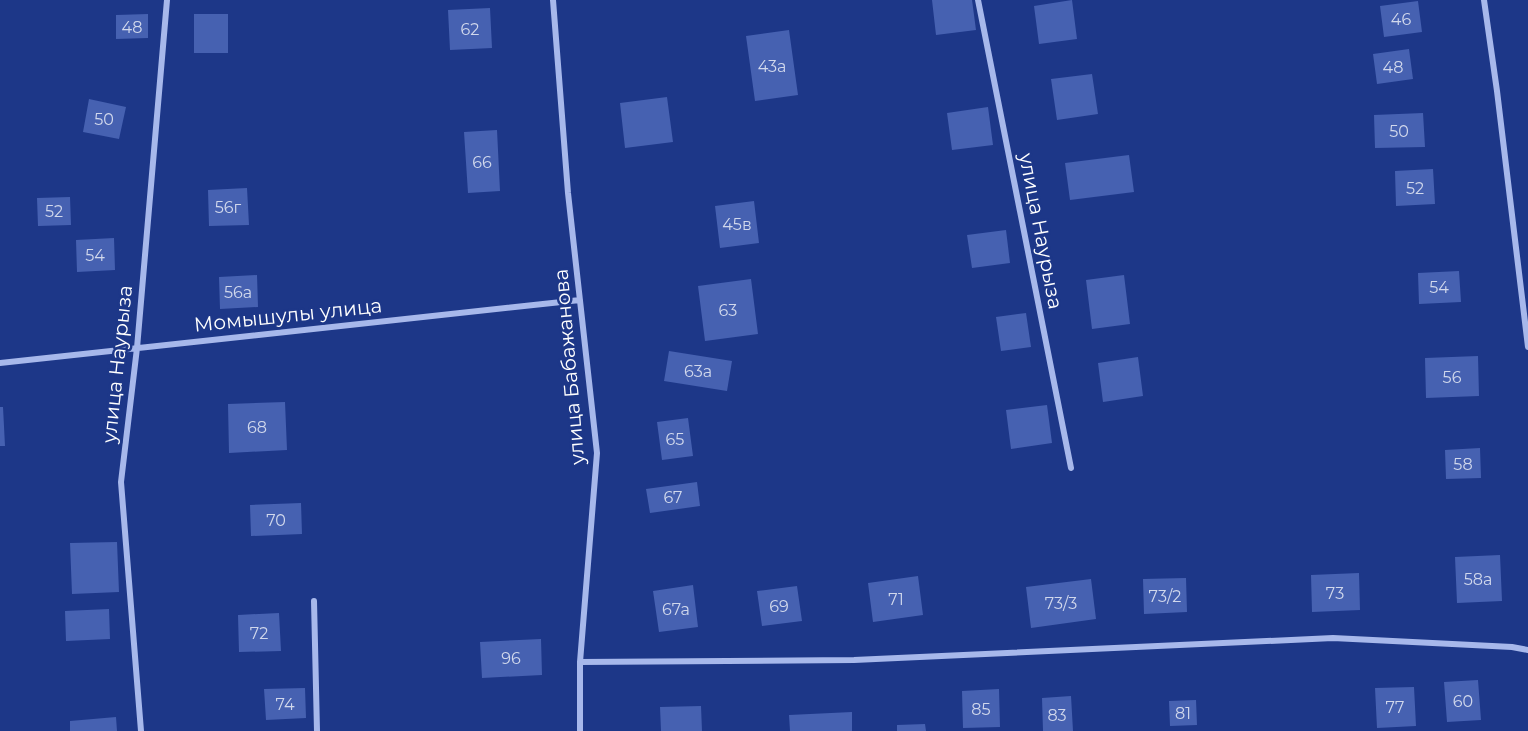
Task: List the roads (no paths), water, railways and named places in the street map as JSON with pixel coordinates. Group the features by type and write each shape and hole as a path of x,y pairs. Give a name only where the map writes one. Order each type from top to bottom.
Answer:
{"street":[{"name":"улица Наурыза","path":"141,731 121,482 137,348 167,0"},
{"name":"улица Бабажанова","path":"553,0 568,193 597,453 580,662 580,731"},
{"name":"улица Наурыза","path":"978,0 1071,468"},
{"path":"1484,0 1528,347"},
{"name":"Момышулы улица","path":"0,363 580,300"},
{"path":"314,601 317,731"},
{"path":"580,662 854,660 1334,638 1512,647 1528,650"}]}
